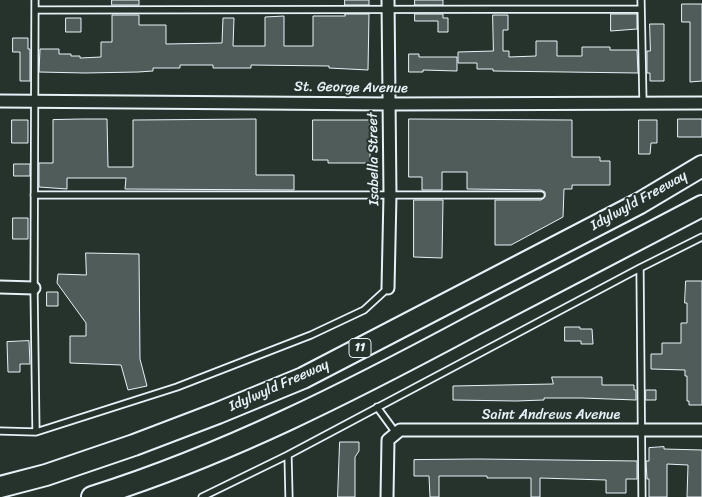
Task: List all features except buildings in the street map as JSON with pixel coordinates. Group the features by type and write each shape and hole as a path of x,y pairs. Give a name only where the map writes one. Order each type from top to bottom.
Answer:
{"highway":[{"name":"Idylwyld Freeway","path":"0,487 46,475 134,446 303,378 640,203 702,166"},
{"name":"11","path":"92,497 133,484 253,436 331,400 702,206"}],"street":[{"name":"Isabella Street","path":"388,5 390,195 388,288"},
{"name":"St. George Avenue","path":"0,101 389,104 702,103"},
{"path":"0,287 34,288"},
{"name":"Saint Andrews Avenue","path":"398,432 702,430"},
{"path":"388,497 388,440 398,432"}],"lane":[{"path":"35,0 34,288 36,432"},
{"path":"641,0 643,103"},
{"path":"34,10 388,5 641,8"},
{"path":"34,195 541,195"},
{"path":"202,497 288,455 702,237"},
{"path":"640,268 642,497"},
{"path":"0,431 36,432 177,386 311,335 364,310 388,288"},
{"path":"378,407 398,432"},
{"path":"288,455 290,497"}]}
